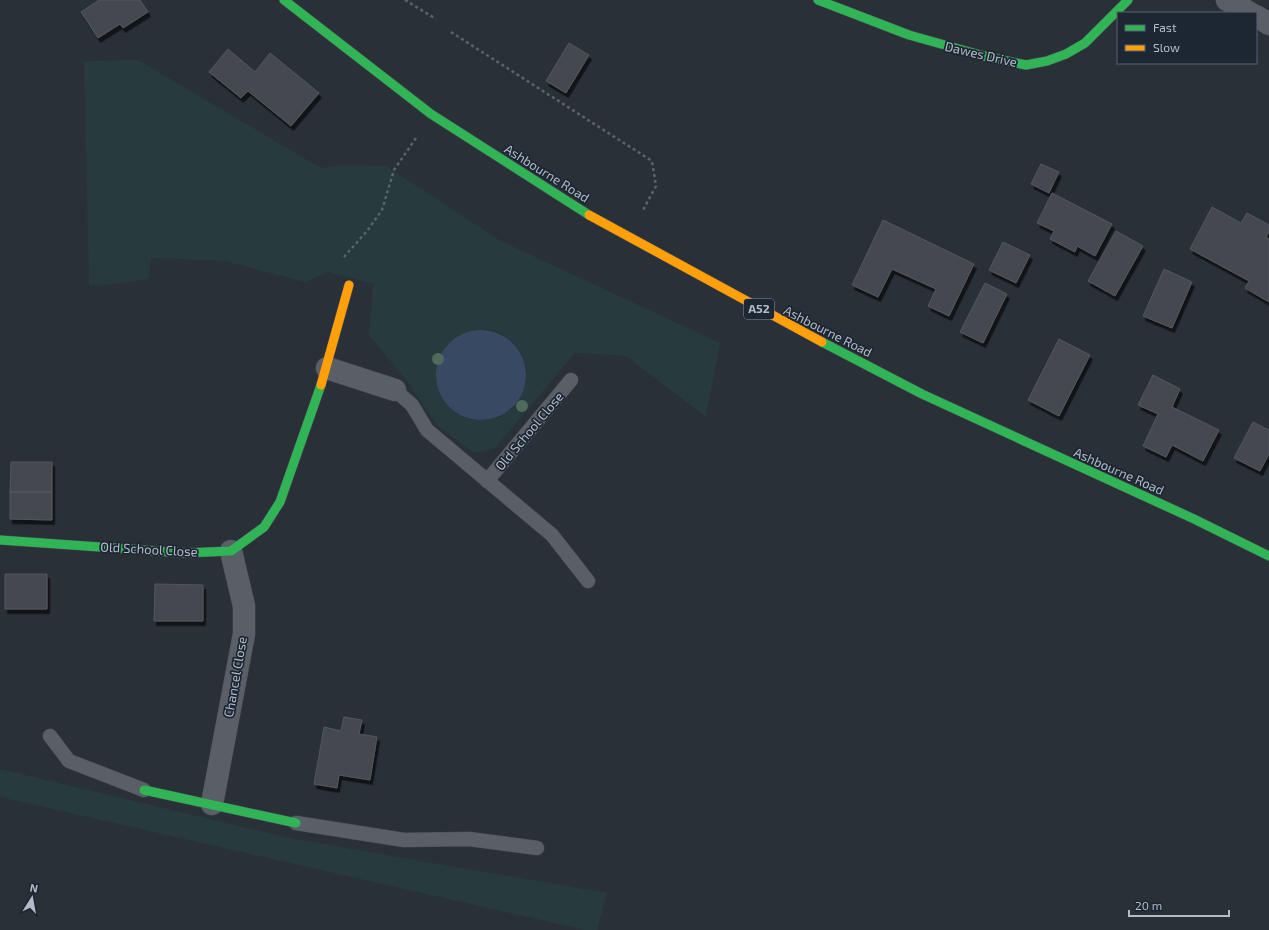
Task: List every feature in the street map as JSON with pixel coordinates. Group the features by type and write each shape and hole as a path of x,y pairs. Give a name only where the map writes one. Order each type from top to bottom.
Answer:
{"main road":[{"name":"Ashbourne Road","path":"284,0 431,114 573,206 805,334 990,426 1194,519 1269,556"},
{"name":"Dawes Drive","path":"818,0 909,36 984,56 1026,64 1047,61 1060,57 1085,43 1128,0"},
{"path":"231,551 264,527 280,502 327,368 349,285"},
{"name":"Old School Close","path":"0,540 185,553 231,551"},
{"path":"144,790 296,823"}],"street":[{"path":"1227,0 1248,12"},
{"path":"1257,17 1269,24"},
{"name":"Old School Close","path":"327,368 394,390"},
{"name":"Chancel Close","path":"212,804 244,634 244,606 231,551"}],"lane":[{"name":"Old School Close","path":"487,481 571,380"},
{"name":"Old School Close","path":"394,390 412,405 427,430 552,535 588,581"},
{"path":"50,736 69,761 144,790"},
{"path":"296,823 404,840 469,839 537,848"}],"path":[{"path":"405,0 436,20"},
{"path":"452,32 652,161 656,186 640,217"},
{"path":"349,285 336,272 340,262 367,231 382,210 394,170 431,114"}],"green space":[{"path":"138,60 321,168 340,165 386,166 501,241 720,343 706,417 626,356 575,353 495,448 474,453 438,426 406,380 369,335 373,284 328,272 305,282 224,261 151,258 149,279 99,286 89,285 84,61","holes":["486,329 501,333 513,342 522,354 527,368 512,409 499,417 484,420 469,419 456,412"]},
{"path":"0,769 294,839 607,893 597,930 585,930 0,797"}],"water":[{"path":"481,330 498,333 513,343 523,358 526,375 523,392 513,407 498,417 481,420 464,417 449,407 439,392 436,375 439,358 449,343 464,333"}],"building":[{"path":"99,0 140,0 148,12 123,28 120,24 98,38 81,12"},
{"path":"569,43 589,55 566,93 546,81"},
{"path":"228,49 255,72 270,53 319,93 291,126 248,91 241,98 209,72"},
{"path":"1041,164 1059,172 1049,193 1031,184"},
{"path":"1052,193 1112,224 1095,256 1077,246 1075,252 1050,239 1054,231 1037,223"},
{"path":"1212,207 1241,223 1247,213 1269,225 1269,232 1266,237 1269,239 1269,302 1245,288 1249,281 1190,249"},
{"path":"883,220 974,264 949,316 928,306 936,289 892,269 878,297 852,285"},
{"path":"1116,231 1143,246 1115,296 1088,281"},
{"path":"1003,242 1030,255 1016,283 989,270"},
{"path":"1164,269 1192,282 1172,328 1143,316"},
{"path":"985,283 1007,294 983,343 960,332"},
{"path":"1059,339 1090,355 1059,416 1028,400"},
{"path":"1153,375 1180,389 1172,407 1219,430 1203,461 1172,445 1166,457 1143,446 1158,414 1138,405"},
{"path":"1253,422 1269,430 1269,454 1260,471 1234,458"},
{"path":"11,462 52,462 52,492 10,492"},
{"path":"10,492 52,492 52,520 10,519"},
{"path":"5,574 47,574 47,609 5,609"},
{"path":"155,584 203,585 203,621 154,621"},
{"path":"344,717 362,720 359,734 377,737 370,780 339,775 337,788 314,784 324,727 341,731"}],"traffic: fast":[{"path":"284,0 431,114 589,215"},
{"path":"818,0 909,35 984,56 1026,65 1047,61 1066,54 1085,43 1128,0"},
{"path":"822,342 922,394 1194,519 1269,556"},
{"path":"0,540 185,553 231,551 264,527 280,502 321,385"},
{"path":"144,790 296,823"}],"traffic: slow":[{"path":"589,215 822,342"},
{"path":"321,385 349,285"}]}
